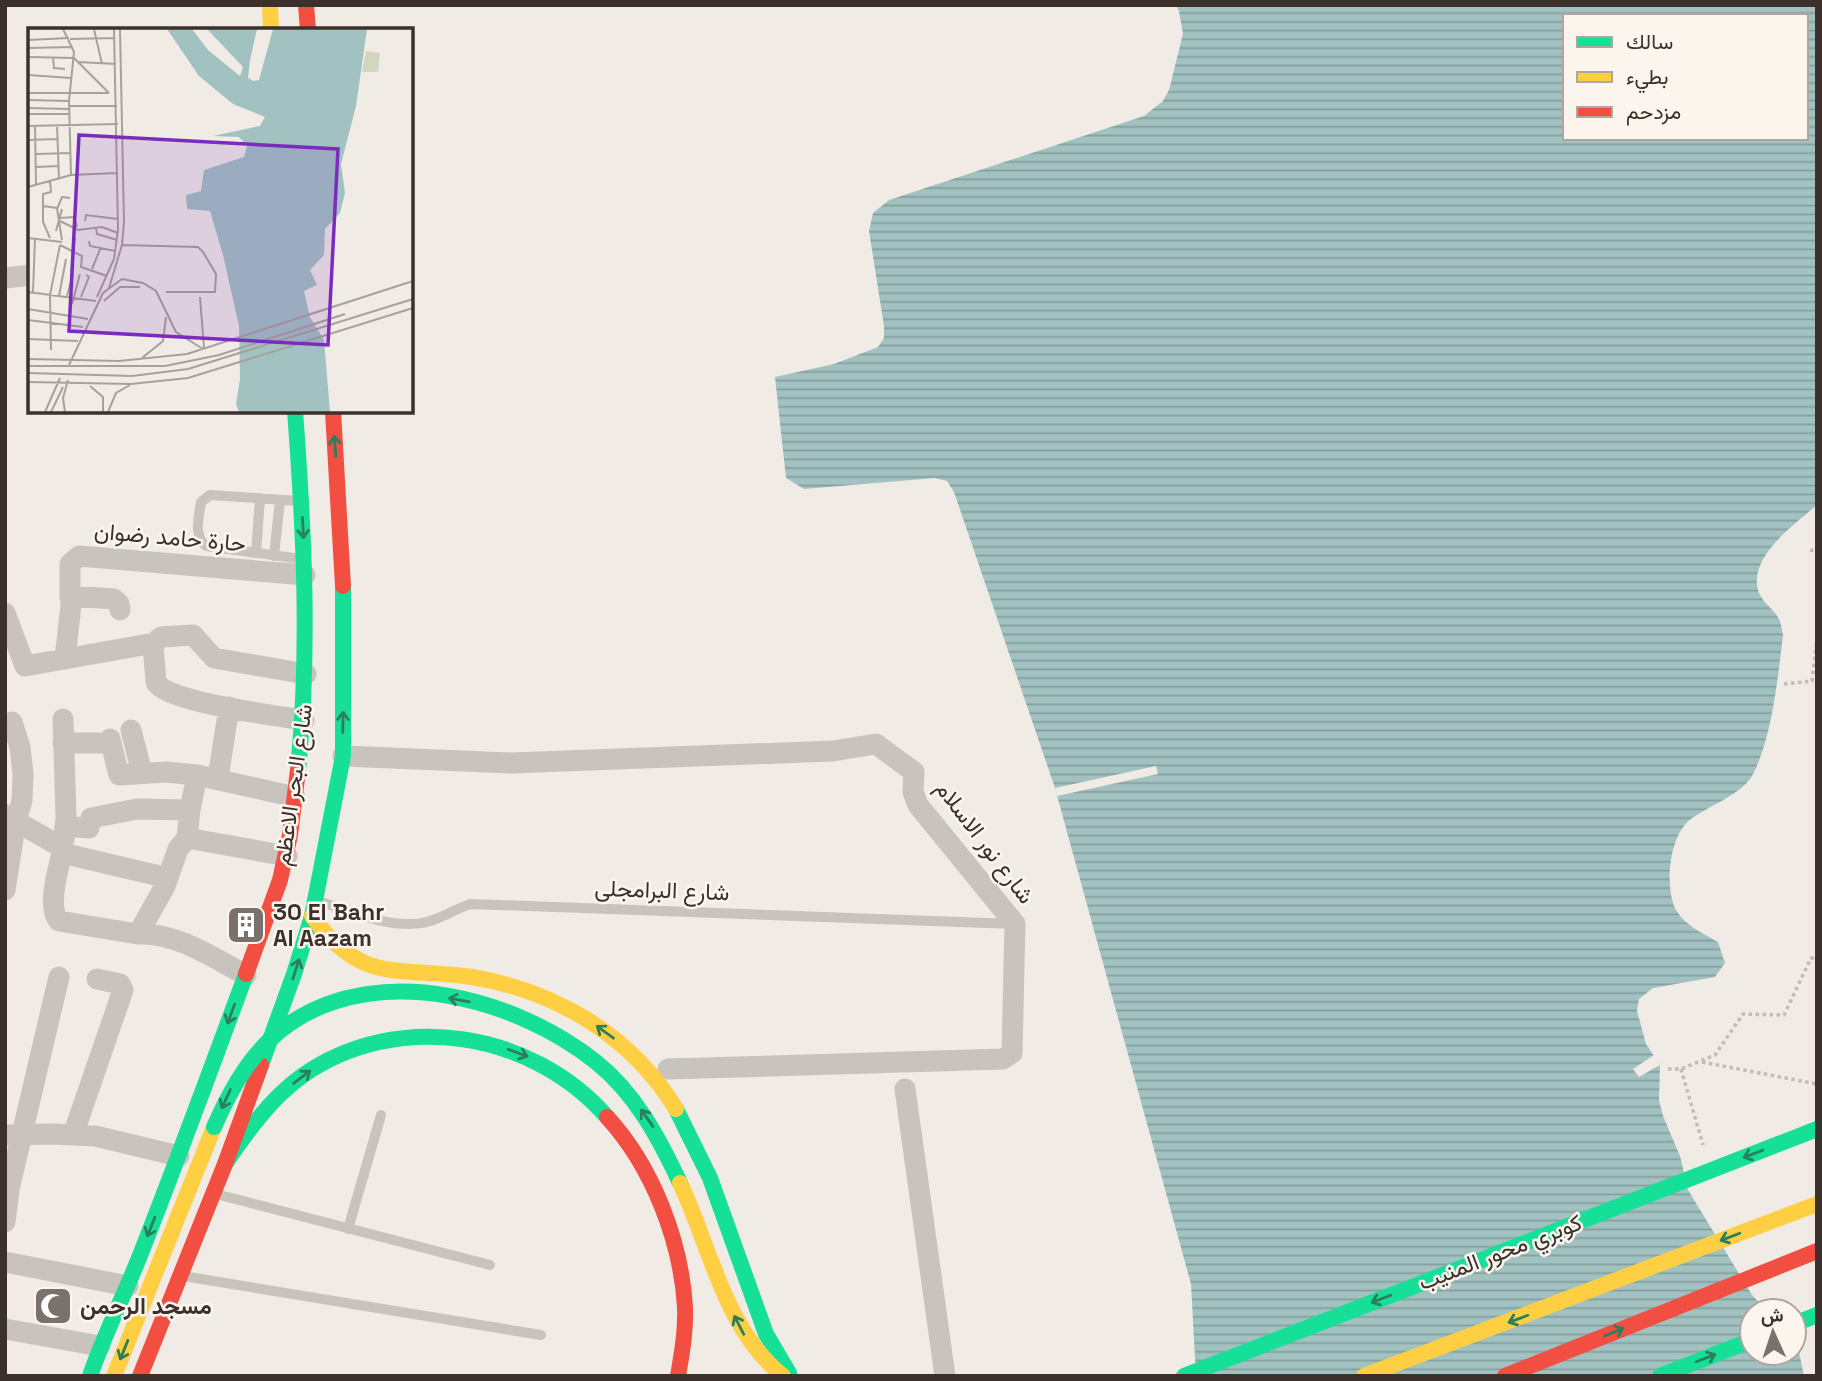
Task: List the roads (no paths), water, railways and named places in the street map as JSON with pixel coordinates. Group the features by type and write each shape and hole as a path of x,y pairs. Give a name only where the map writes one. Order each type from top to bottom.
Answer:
{"main road":[{"path":"270,5 271,28"},
{"path":"306,5 308,28"},
{"name":"شارع البحر الاعظم","path":"90,1376 179,1156 276,895 287,856 304,720 306,674 305,567 295,413"},
{"name":"شارع البحر الاعظم","path":"140,1376 225,1164 294,974 313,908 343,756 343,595 333,413"},
{"path":"313,908 328,938 347,955 370,965 475,978 514,988 553,1002 594,1023 631,1051 661,1085 684,1124 722,1208 765,1334 791,1376"},
{"path":"114,1376 226,1096 243,1068 274,1036 292,1022 321,1006 353,996 386,992 420,993 505,1011 539,1025 570,1043 600,1065 626,1090 648,1119 671,1161 740,1330 765,1361 783,1376"},
{"path":"225,1164 259,1115 284,1090 313,1069 345,1053 379,1041 414,1036 450,1036 485,1041 526,1056 573,1085 598,1106 626,1140 647,1178 677,1257 684,1297 685,1338 678,1376"},
{"name":"كوبري محور المنيب","path":"1184,1376 1817,1129"},
{"path":"1364,1376 1817,1204"},
{"path":"1505,1376 1817,1251"},
{"path":"1660,1376 1738,1345"}],"street":[{"path":"5,278 28,275"},
{"name":"حارة حامد رضوان","path":"65,659 70,564 79,556 305,567"},
{"path":"70,598 75,596 114,599 120,610"},
{"path":"5,613 10,642 24,666 65,659 115,658 153,645 161,637 193,635 214,658 306,674"},
{"path":"153,645 156,682 159,688 187,699 304,720"},
{"path":"138,934 168,878 175,844 207,777 229,707"},
{"path":"63,719 65,826 52,903 54,915 59,921 171,939 246,975"},
{"path":"5,890 11,818 22,801 20,747 12,722"},
{"path":"131,730 142,773"},
{"path":"63,743 105,741 119,775 166,772 207,777 295,797"},
{"name":"شارع نور الاسلام","path":"343,756 511,763 833,751 876,744 914,772 913,792 918,805 1015,923 1012,1053 1007,1058 668,1069"},
{"path":"65,826 89,828 90,818 137,809 190,810"},
{"path":"11,818 62,851 168,878"},
{"path":"175,844 287,856"},
{"path":"5,1222 14,1134 59,977"},
{"path":"73,1135 122,990 120,984 97,979"},
{"path":"905,1088 944,1376"},
{"path":"14,1134 73,1135 136,1144 179,1156"},
{"path":"5,1262 128,1286"},
{"path":"5,1329 100,1346"}],"lane":[{"path":"302,501 210,495 201,502 198,534 206,546 274,555 305,567"},
{"path":"256,553 260,498"},
{"path":"274,555 280,500"},
{"name":"شارع البرامجلى","path":"313,908 411,924 430,921 471,904 1015,923"},
{"path":"348,1229 381,1115"},
{"path":"213,1194 490,1265"},
{"path":"180,1275 541,1335"}],"water":[{"path":"1176,5 1817,5 1817,505 1774,543 1759,567 1759,593 1779,619 1783,635 1773,707 1759,761 1752,776 1740,789 1691,819 1673,849 1670,888 1676,910 1689,925 1718,942 1725,963 1715,977 1653,988 1639,999 1637,1011 1646,1044 1660,1065 1659,1100 1680,1156 1688,1190 1754,1297 1738,1297 1738,1367 1802,1367 1804,1376 1196,1376 1191,1284 1055,788 954,492 947,481 935,478 804,489 786,478 775,377 834,364 878,347 884,338 869,231 873,213 889,200 1144,116 1163,101 1169,90 1183,34"}],"place":[{"name":"30 El Bahr Al Aazam","path":"246,925"},
{"name":"مسجد الرحمن","path":"53,1306"}]}
